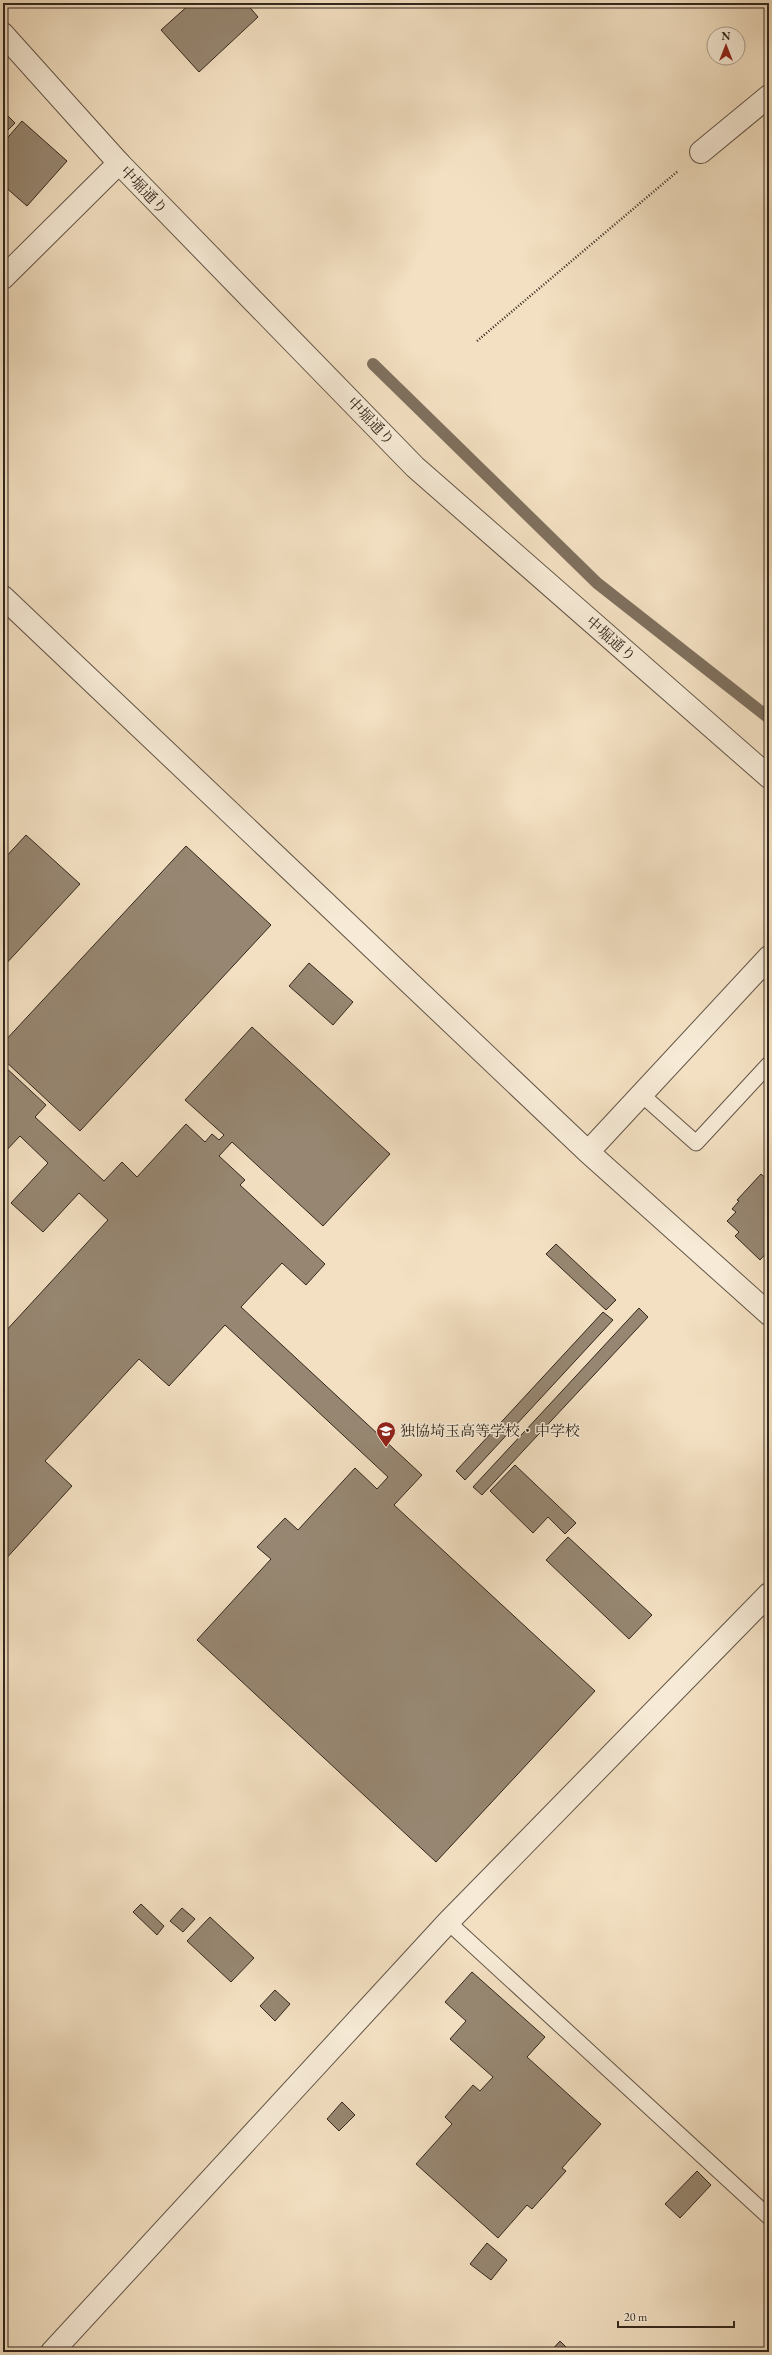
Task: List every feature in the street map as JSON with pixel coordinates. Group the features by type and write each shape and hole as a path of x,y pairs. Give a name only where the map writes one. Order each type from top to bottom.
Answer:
{"street":[{"name":"中堀通り","path":"3,34 119,163 415,467 769,777"},
{"path":"701,152 769,96"},
{"path":"3,278 119,163"},
{"path":"3,597 588,1152 765,1304"},
{"path":"588,1152 769,958"},
{"path":"52,2352 448,1922 769,1594"}],"lane":[{"path":"641,1094 696,1143 769,1064"},
{"path":"448,1922 769,2218"}],"path":[{"path":"477,341 701,152"}],"building":[{"path":"191,3 246,3 258,17 199,72 161,30"},
{"path":"3,111 15,123 3,135"},
{"path":"22,121 67,161 27,206 3,185 3,143"},
{"path":"26,835 80,884 3,967 3,860"},
{"path":"186,846 271,925 80,1131 3,1059 3,1043"},
{"path":"309,963 353,1002 333,1025 289,986"},
{"path":"252,1027 390,1154 323,1226 232,1142 219,1156 245,1180 240,1185 325,1264 306,1285 282,1263 241,1307 422,1475 394,1505 595,1691 436,1862 197,1640 271,1559 257,1547 285,1518 298,1530 355,1468 377,1489 388,1477 225,1325 169,1386 139,1359 45,1461 72,1486 3,1562 3,1334 108,1220 79,1193 43,1232 11,1203 48,1163 20,1136 3,1154 3,1065 46,1105 35,1117 104,1181 122,1162 137,1177 186,1124 205,1142 212,1134 219,1140 224,1135 185,1100"},
{"path":"761,1174 769,1181 769,1250 760,1260 735,1236 739,1232 727,1221 736,1212 732,1209 739,1201 737,1200"},
{"path":"556,1244 616,1300 606,1310 546,1254"},
{"path":"639,1308 648,1317 482,1495 473,1487"},
{"path":"603,1312 613,1320 465,1480 456,1471"},
{"path":"515,1465 576,1523 565,1534 548,1517 533,1533 490,1491"},
{"path":"568,1537 652,1615 629,1639 546,1560"},
{"path":"141,1904 164,1926 157,1935 133,1912"},
{"path":"182,1908 195,1919 183,1932 170,1921"},
{"path":"210,1917 254,1958 231,1982 187,1941"},
{"path":"472,1972 545,2037 527,2057 601,2124 562,2168 566,2171 532,2209 527,2205 498,2238 416,2164 452,2124 445,2117 473,2085 480,2091 493,2077 450,2039 466,2021 445,2002"},
{"path":"275,1990 290,2004 275,2021 260,2006"},
{"path":"342,2102 355,2115 339,2131 327,2119"},
{"path":"697,2171 711,2185 680,2218 665,2204"},
{"path":"487,2243 507,2260 491,2280 470,2264"},
{"path":"560,2341 570,2351 550,2352"}],"waterway":[{"path":"373,364 597,583 769,718"}],"place":[{"name":"独協埼玉高等学校・中学校","path":"386,1448"}]}
